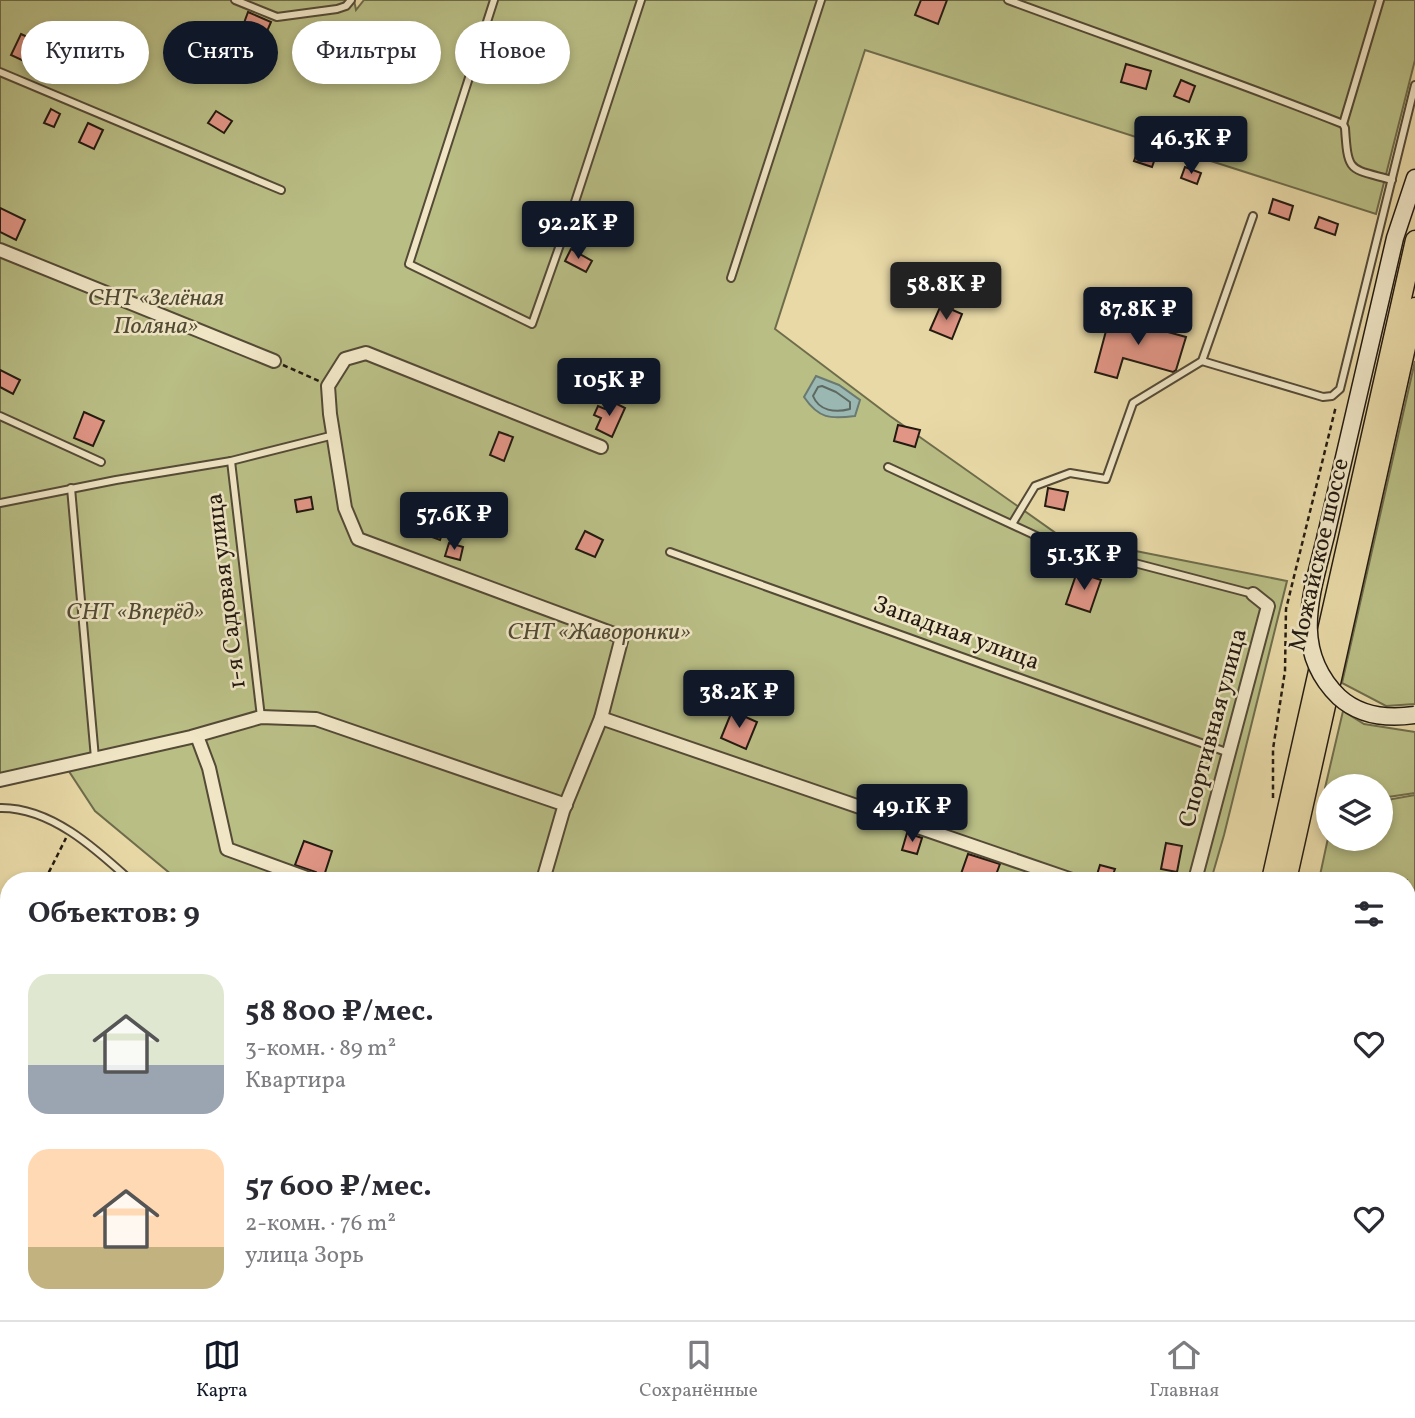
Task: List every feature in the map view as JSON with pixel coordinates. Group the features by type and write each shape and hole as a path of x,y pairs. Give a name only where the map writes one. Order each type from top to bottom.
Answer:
{"main road":[{"path":"1415,178 1392,250 1309,617 1309,640 1313,660 1321,677 1346,702 1379,717 1415,715"},
{"name":"Можайское шоссе","path":"1273,872 1415,240"},
{"name":"Можайское шоссе","path":"1289,872 1415,307"}],"street":[{"path":"0,250 274,361"},
{"path":"545,872 566,805 601,718 622,637 358,539 345,508 328,386 345,359 366,352 601,447"},
{"name":"Спортивная улица","path":"1197,872 1268,606 1253,594"},
{"path":"0,780 197,736 261,717 316,719 566,805"},
{"path":"601,718 1049,872"},
{"path":"197,736 209,768 227,849 290,872"}],"lane":[{"path":"235,0 277,17 337,9 346,6 351,0"},
{"path":"494,0 409,264 532,324 641,0"},
{"path":"730,278 821,0"},
{"path":"1008,0 1162,58 1241,84 1343,124"},
{"path":"1380,0 1343,124 1347,159 1352,166 1392,180"},
{"path":"0,72 281,190"},
{"path":"1202,361 1322,397 1327,398 1336,393 1342,383 1415,85"},
{"path":"1012,524 1035,486 1070,474 1106,479 1133,403 1202,361 1253,216"},
{"path":"0,416 101,462"},
{"path":"0,503 230,460 334,435"},
{"name":"1-я Садовая улица","path":"230,460 261,717"},
{"path":"888,467 1043,539 1253,594"},
{"path":"71,488 95,758"},
{"name":"Западная улица","path":"670,552 1229,754"},
{"path":"0,808 16,808 53,821 121,872"}],"path":[{"path":"274,361 328,386"},
{"path":"1273,799 1273,748 1285,671 1286,609 1337,402 1336,393"},
{"path":"49,872 69,832"}],"green space":[{"path":"0,0 354,0 356,10 364,0 1415,0 1415,60 1376,214 865,50 775,329 890,416 1060,536 1287,581 1213,872 168,872 95,811 68,770 0,786"},
{"path":"1415,361 1415,704 1386,706 1342,683"},
{"path":"1343,711 1364,724 1415,732 1415,793 1393,796 1393,774 1328,774"},
{"path":"1415,795 1415,872 1321,872 1325,851 1393,851 1393,799"}],"water":[{"path":"816,376 839,385 860,400 855,416 826,416 809,404 804,397"}],"building":[{"path":"921,0 947,0 938,24 915,15"},
{"path":"248,12 269,21 245,21"},
{"path":"21,34 21,60 11,55"},
{"path":"1126,64 1151,71 1146,89 1121,82"},
{"path":"1181,80 1195,86 1189,102 1174,96"},
{"path":"51,109 60,114 54,127 44,123"},
{"path":"216,111 232,121 224,133 208,123"},
{"path":"88,123 103,130 94,149 79,142"},
{"path":"1139,147 1157,153 1152,167 1134,161"},
{"path":"1185,167 1201,173 1197,184 1181,178"},
{"path":"1273,199 1293,206 1289,220 1269,213"},
{"path":"0,208 25,220 16,240 0,232"},
{"path":"1319,217 1338,224 1335,235 1315,228"},
{"path":"571,249 592,261 586,272 565,261"},
{"path":"941,305 962,314 952,339 930,330"},
{"path":"1110,316 1186,337 1176,370 1173,372 1123,358 1117,378 1095,372"},
{"path":"0,370 20,380 13,394 0,387"},
{"path":"609,400 625,408 612,437 596,429 601,418 594,415 598,406 605,409"},
{"path":"84,412 104,421 93,446 74,438"},
{"path":"898,425 920,430 915,447 894,441"},
{"path":"499,432 513,437 504,461 490,455"},
{"path":"1048,488 1068,492 1064,510 1045,506"},
{"path":"311,497 313,509 297,512 295,500"},
{"path":"426,521 444,528 440,540 421,533"},
{"path":"585,531 603,540 595,557 576,549"},
{"path":"449,543 463,547 460,560 445,556"},
{"path":"1077,572 1101,580 1090,612 1066,604"},
{"path":"732,711 757,722 746,749 721,738"},
{"path":"907,833 922,838 917,854 902,850"},
{"path":"304,841 332,851 325,872 295,865"},
{"path":"1166,843 1182,846 1177,872 1161,869"},
{"path":"968,854 1000,864 997,872 962,872"},
{"path":"1100,865 1115,869 1114,872 1098,872"}],"park label":[{"name":"СНТ «Зелёная Поляна»","path":"156,313"},
{"name":"СНТ «Вперёд»","path":"135,613"},
{"name":"СНТ «Жаворонки»","path":"599,633"}]}
